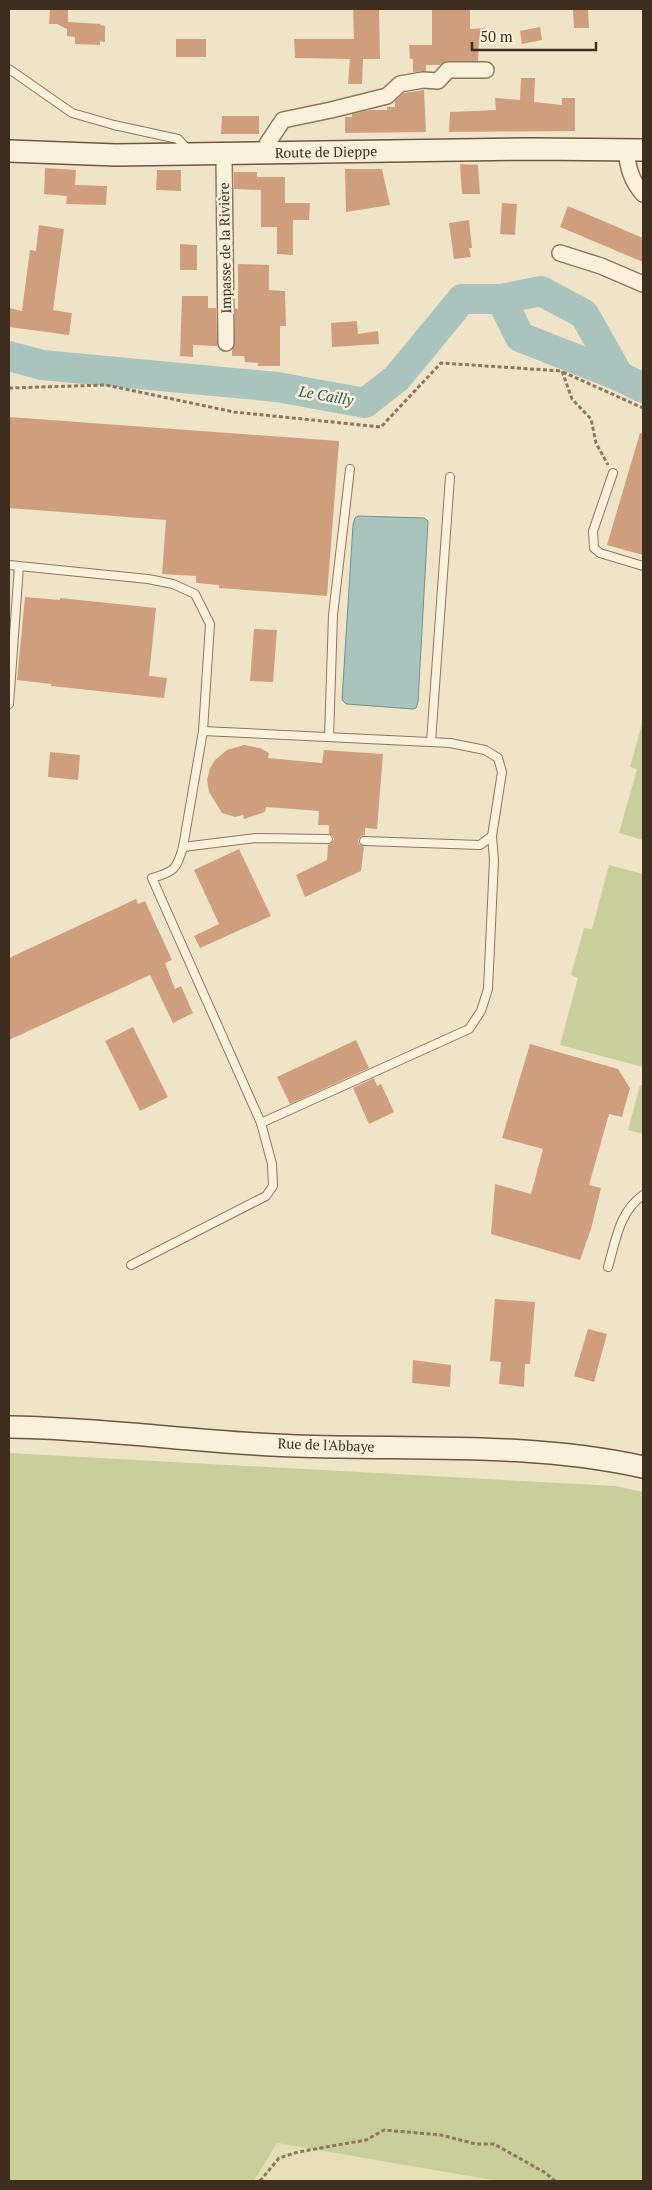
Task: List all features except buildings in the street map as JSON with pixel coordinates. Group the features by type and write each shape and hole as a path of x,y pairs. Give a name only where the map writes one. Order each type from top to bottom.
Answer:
{"street":[{"path":"266,153 267,144 283,120 387,96 400,84 423,80 438,81 448,70 486,70"},
{"name":"Route de Dieppe","path":"9,151 192,154 530,149 634,150"},
{"path":"634,150 628,169 633,181 643,194"},
{"name":"Impasse de la Rivière","path":"224,153 226,343"},
{"path":"560,253 601,266 643,284"},
{"name":"Rue de l'Abbaye","path":"9,1427 110,1431 294,1446 465,1448 534,1452 643,1467"}],"lane":[{"path":"9,69 72,113 114,125 178,139 192,154"},
{"path":"329,737 333,615 350,469"},
{"path":"613,473 593,531 594,548 600,553 643,566"},
{"path":"431,742 450,477"},
{"path":"9,565 140,577 173,584 195,594 210,624 203,731 183,847 178,865 165,874 152,878 261,1123 272,1164 273,1186 266,1196 131,1265"},
{"path":"9,704 19,566"},
{"path":"203,731 450,743 485,750 498,758 502,772 492,836 494,860 488,989 481,1011 468,1030 261,1123"},
{"path":"364,841 462,846 480,845 492,836"},
{"path":"183,847 256,838 328,839"},
{"path":"608,1267 622,1220 631,1203 643,1195"}],"path":[{"path":"9,388 106,385 234,412 381,427 440,363 562,371 643,408"},
{"path":"562,371 572,399 591,419 596,443 613,473"},
{"path":"260,2181 278,2158 298,2152 366,2140 384,2130 441,2135 476,2144 494,2144 544,2172 555,2181"}],"shaded area":[{"path":"277,2143 498,2181 254,2181"}],"green space":[{"path":"643,720 643,840 619,833 637,769 630,767"},
{"path":"609,865 643,874 643,1067 560,1045 578,978 571,975 584,928 592,929"},
{"path":"640,1085 643,1086 643,1134 628,1130"},
{"path":"9,1453 616,1486 643,1492 643,2181 498,2181 277,2143 254,2181 9,2181"}],"water":[{"path":"358,516 424,518 428,521 418,702 416,708 413,709 346,704 342,700 353,525 355,518"}],"waterway":[{"name":"Le Cailly","path":"9,356 42,365 277,387 365,403 397,378 462,299 501,299 541,291 584,314 619,376 643,388"},
{"path":"501,299 520,337 619,376"}]}
